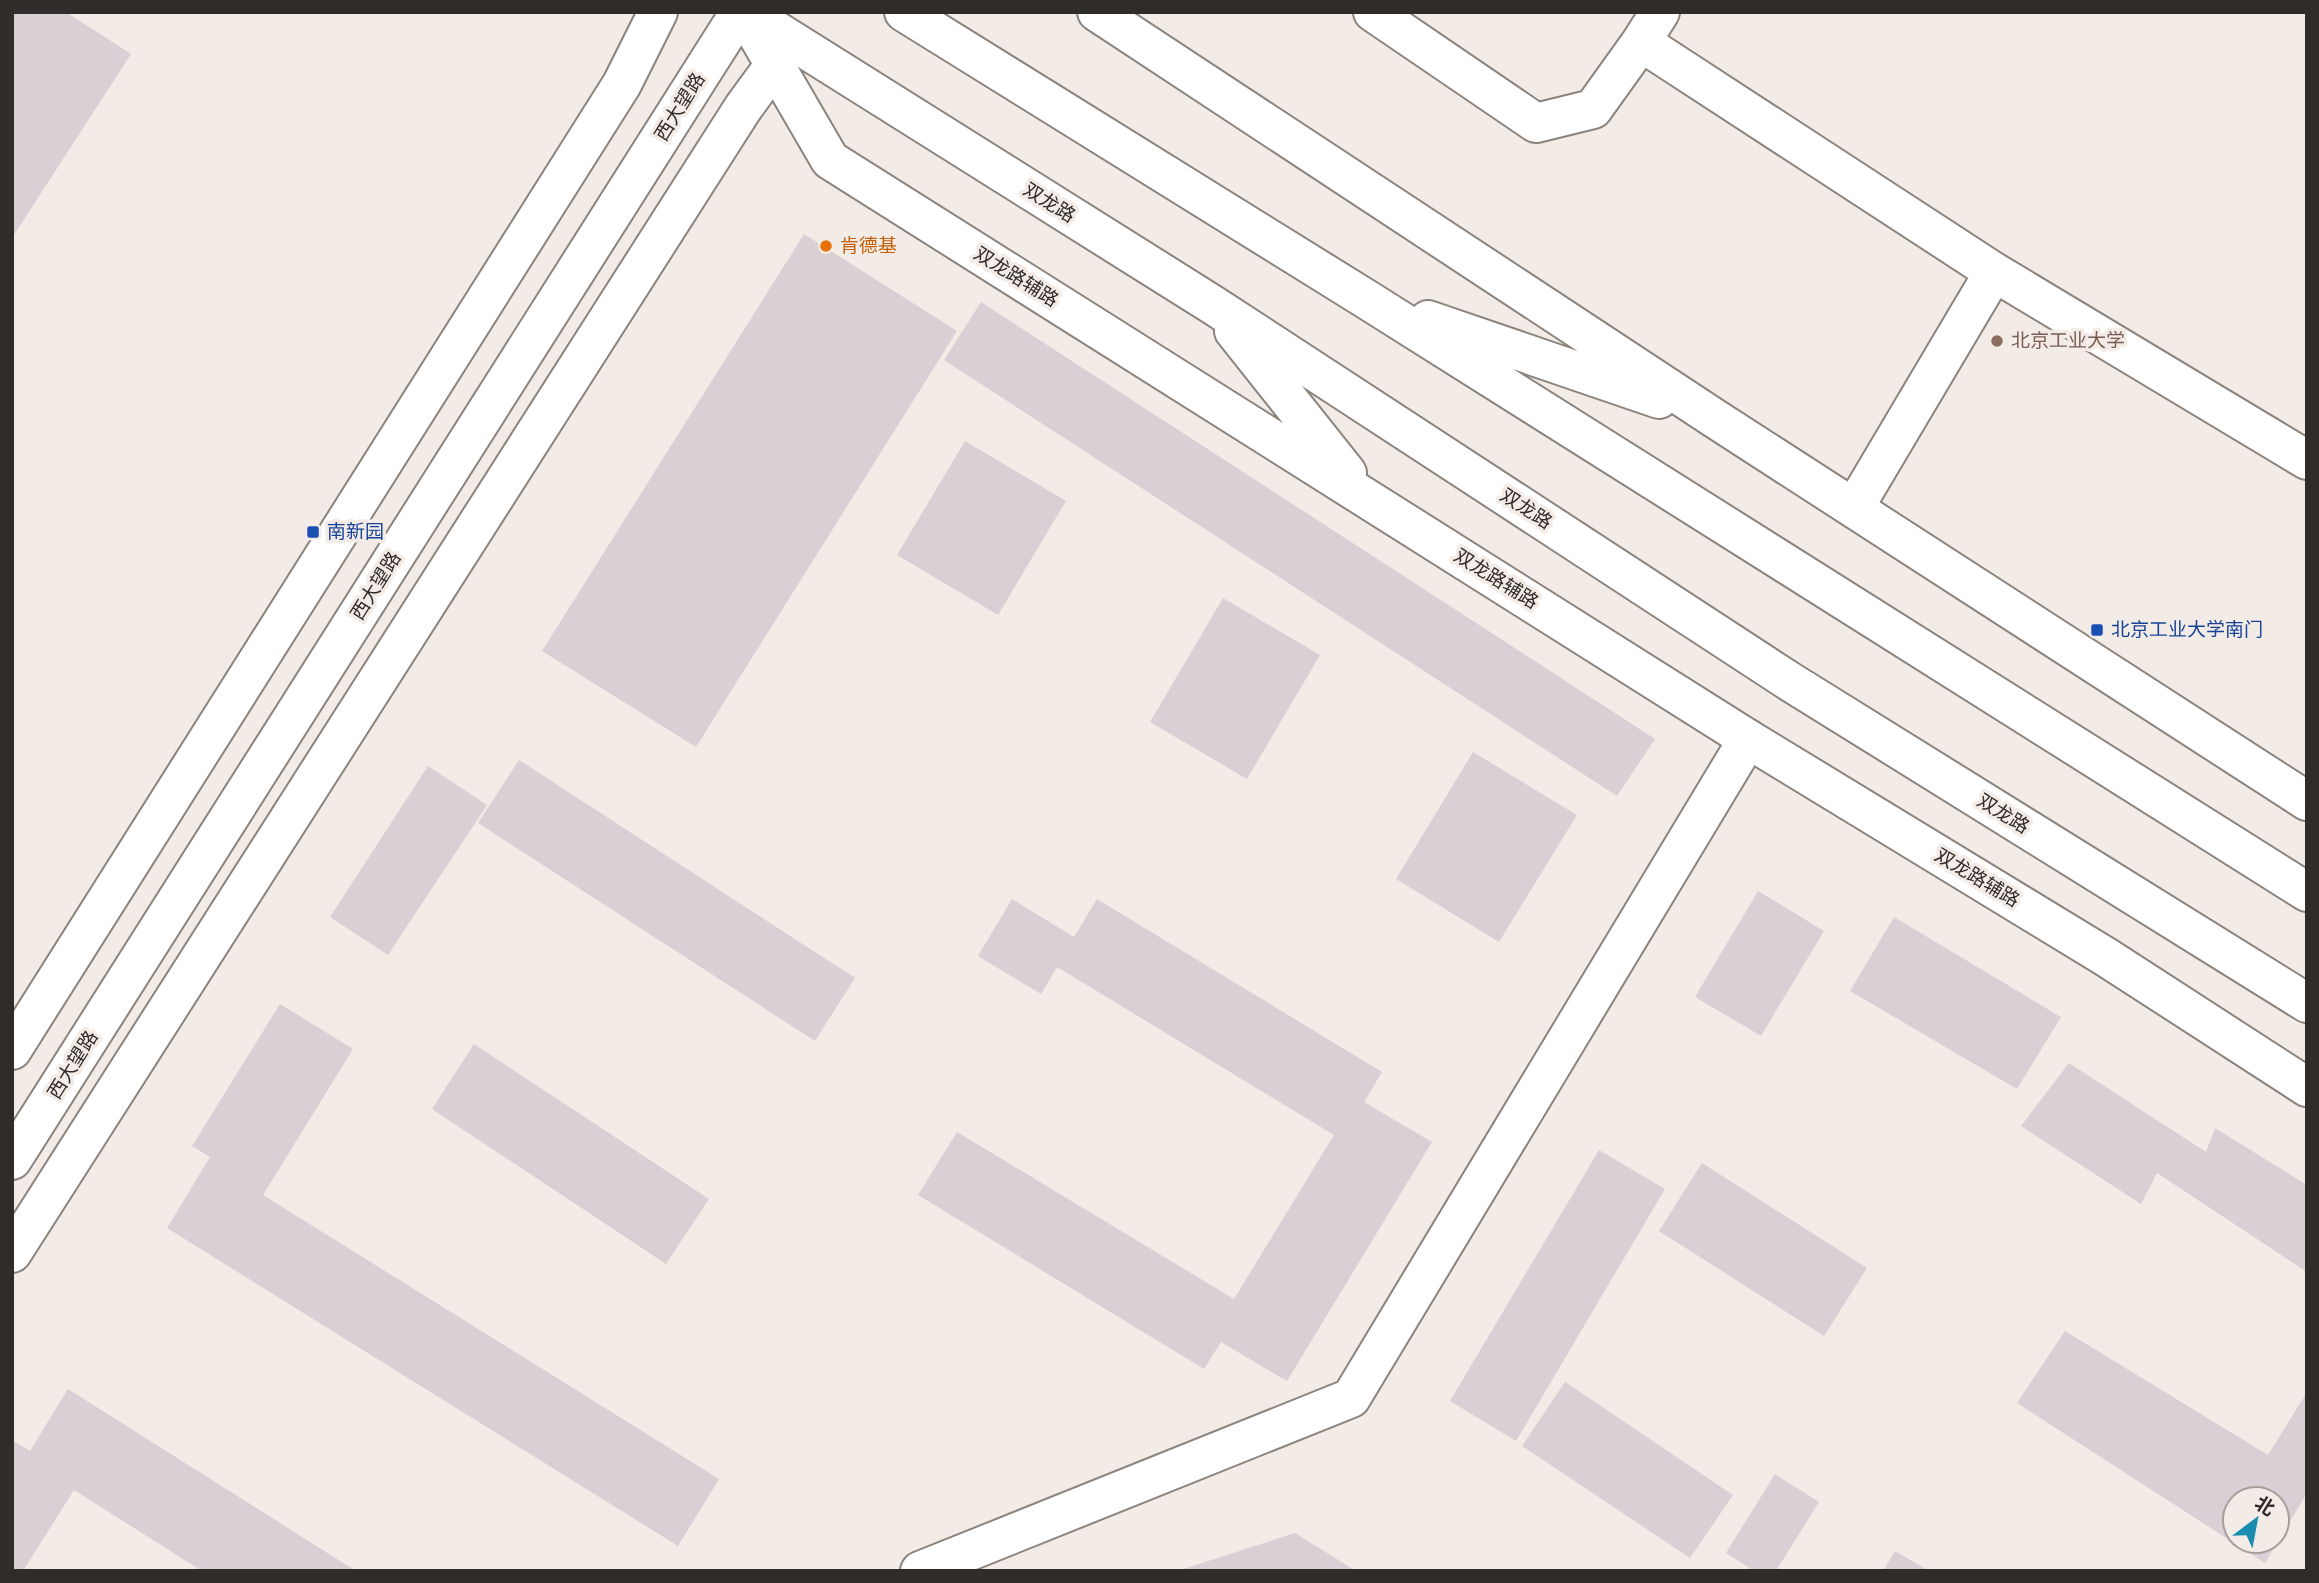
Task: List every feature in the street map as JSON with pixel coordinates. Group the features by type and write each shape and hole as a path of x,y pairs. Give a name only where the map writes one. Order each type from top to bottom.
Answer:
{"main road":[{"path":"12,1050 622,84 658,12"},
{"name":"双龙路","path":"744,12 783,53 1213,305 1789,681 2307,1003"},
{"name":"西大望路","path":"12,1160 744,12"},
{"path":"904,12 1366,299 2307,892"},
{"path":"1097,12 1714,418 2307,801"},
{"path":"1373,12 1536,123 1593,109 1651,27 1994,272 2307,460"},
{"path":"12,1253 743,108 783,53"},
{"name":"双龙路辅路","path":"783,53 830,160 1748,739 2106,957 2307,1087"},
{"path":"1854,508 1994,272"},
{"path":"1366,299 1714,418"},
{"path":"1213,305 1366,496"},
{"path":"920,1571 1351,1398 1748,739"}],"building":[{"path":"12,12 66,12 131,54 12,238"},
{"path":"804,234 957,331 696,747 542,651"},
{"path":"981,302 1655,739 1617,796 944,360"},
{"path":"965,441 1066,501 998,615 897,555"},
{"path":"1223,598 1320,655 1247,779 1150,722"},
{"path":"1473,752 1577,815 1499,942 1396,879"},
{"path":"519,760 855,978 815,1041 478,823"},
{"path":"428,766 487,805 388,955 330,917"},
{"path":"1758,891 1824,931 1761,1036 1695,997"},
{"path":"1012,899 1074,937 1097,899 1382,1072 1364,1102 1432,1142 1287,1381 1221,1342 1204,1369 918,1195 957,1132 1234,1299 1334,1135 1057,967 1041,994 978,956"},
{"path":"1894,917 2061,1017 2017,1089 1850,991"},
{"path":"280,1004 353,1049 263,1195 719,1479 678,1546 167,1228 210,1157 192,1146"},
{"path":"474,1044 709,1199 666,1264 432,1109"},
{"path":"2069,1063 2206,1152 2215,1128 2307,1185 2307,1272 2157,1173 2141,1204 2021,1126"},
{"path":"1599,1150 1665,1189 1516,1441 1450,1401"},
{"path":"1702,1163 1867,1268 1824,1336 1659,1231"},
{"path":"2065,1331 2268,1455 2307,1392 2307,1493 2291,1520 2291,1485 2221,1485 2221,1535 2017,1403"},
{"path":"1565,1382 1733,1495 1690,1558 1522,1446"},
{"path":"68,1389 356,1571 202,1571 74,1490 23,1571 12,1571 12,1440 30,1451"},
{"path":"1775,1474 1819,1502 1776,1571 1754,1571 1726,1553"},
{"path":"1295,1533 1356,1571 1180,1571 1180,1570"},
{"path":"1895,1551 1929,1571 1883,1571"},
{"path":"2253,1555 2270,1555 2265,1563"}],"place":[{"name":"肯德基","path":"826,246"},
{"name":"北京工业大学","path":"1997,341"},
{"name":"南新园","path":"313,532"},
{"name":"北京工业大学南门","path":"2097,630"}]}
